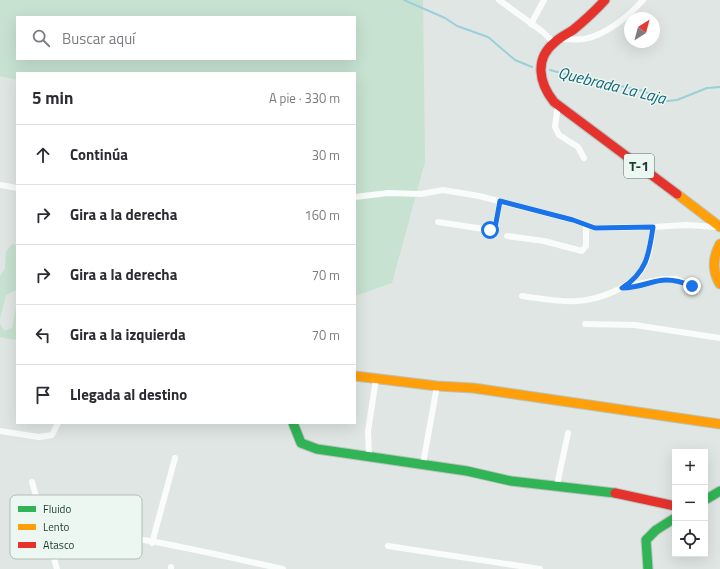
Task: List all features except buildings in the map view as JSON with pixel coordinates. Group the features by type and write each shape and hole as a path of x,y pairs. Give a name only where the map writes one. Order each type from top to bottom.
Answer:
{"main road":[{"name":"T-1","path":"605,0 580,24 556,41 540,61 540,73 545,91 558,105 720,227"},
{"path":"720,244 714,265 714,274 720,284"},
{"path":"356,376 437,386 473,388 720,424"},
{"path":"294,424 301,443 306,446 423,464 511,481 602,490 672,505"},
{"path":"708,498 720,491"},
{"path":"648,569 646,540 656,530 672,520"}],"street":[{"path":"498,0 556,41 583,39 595,35 616,24 643,0"},
{"path":"531,24 544,0"},
{"path":"558,105 555,128 559,135 578,147 584,158"},
{"path":"0,185 16,188"},
{"path":"356,196 388,193 421,194 443,190 500,201 595,228 614,229 686,225 720,227"},
{"path":"438,222 490,230 495,228 500,201"},
{"path":"507,236 544,241 582,251 586,246 586,225"},
{"path":"622,288 634,280 643,268 649,252 653,227"},
{"path":"522,296 564,302 589,301 622,288 663,279 676,279 692,286"},
{"path":"586,324 635,325 720,338"},
{"path":"369,456 368,431 376,379"},
{"path":"423,464 437,386"},
{"path":"0,431 39,437 52,435 58,424"},
{"path":"557,485 568,433"},
{"path":"152,543 175,458"},
{"path":"32,482 35,495"},
{"path":"142,541 283,569"},
{"path":"388,546 540,569"},
{"path":"54,559 57,569"}],"green space":[{"path":"0,0 423,0 425,162 392,283 356,296 356,72 16,72 16,80 0,76"},
{"path":"12,244 16,245 16,291 6,295 0,319 0,276 5,269 6,252"},
{"path":"16,308 16,338 15,340 0,337 0,323 4,331 12,328"}],"waterway":[{"name":"Quebrada La Laja","path":"404,0 445,18 457,26 488,37 515,60 532,67"},
{"name":"Quebrada La Laja","path":"550,70 640,90 667,101 677,100 707,88 720,87"}],"traffic: fast":[{"path":"293,424 301,443 317,449 467,471 511,481 615,493"},
{"path":"708,498 720,491"},
{"path":"648,569 646,540 656,530 672,520"}],"traffic: slow":[{"path":"677,194 720,227"},
{"path":"720,244 714,264 717,279 720,284"},
{"path":"356,376 437,386 473,388 720,424"}],"traffic: jam":[{"path":"605,0 573,30 557,40 548,49 542,63 542,79 554,102 677,194"},
{"path":"615,493 672,505"}],"route":[{"path":"490,230 495,228 496,216 500,201 573,220 595,228 614,229 653,227 649,252 643,268 634,280 622,288 663,279 676,279 692,286"}]}
